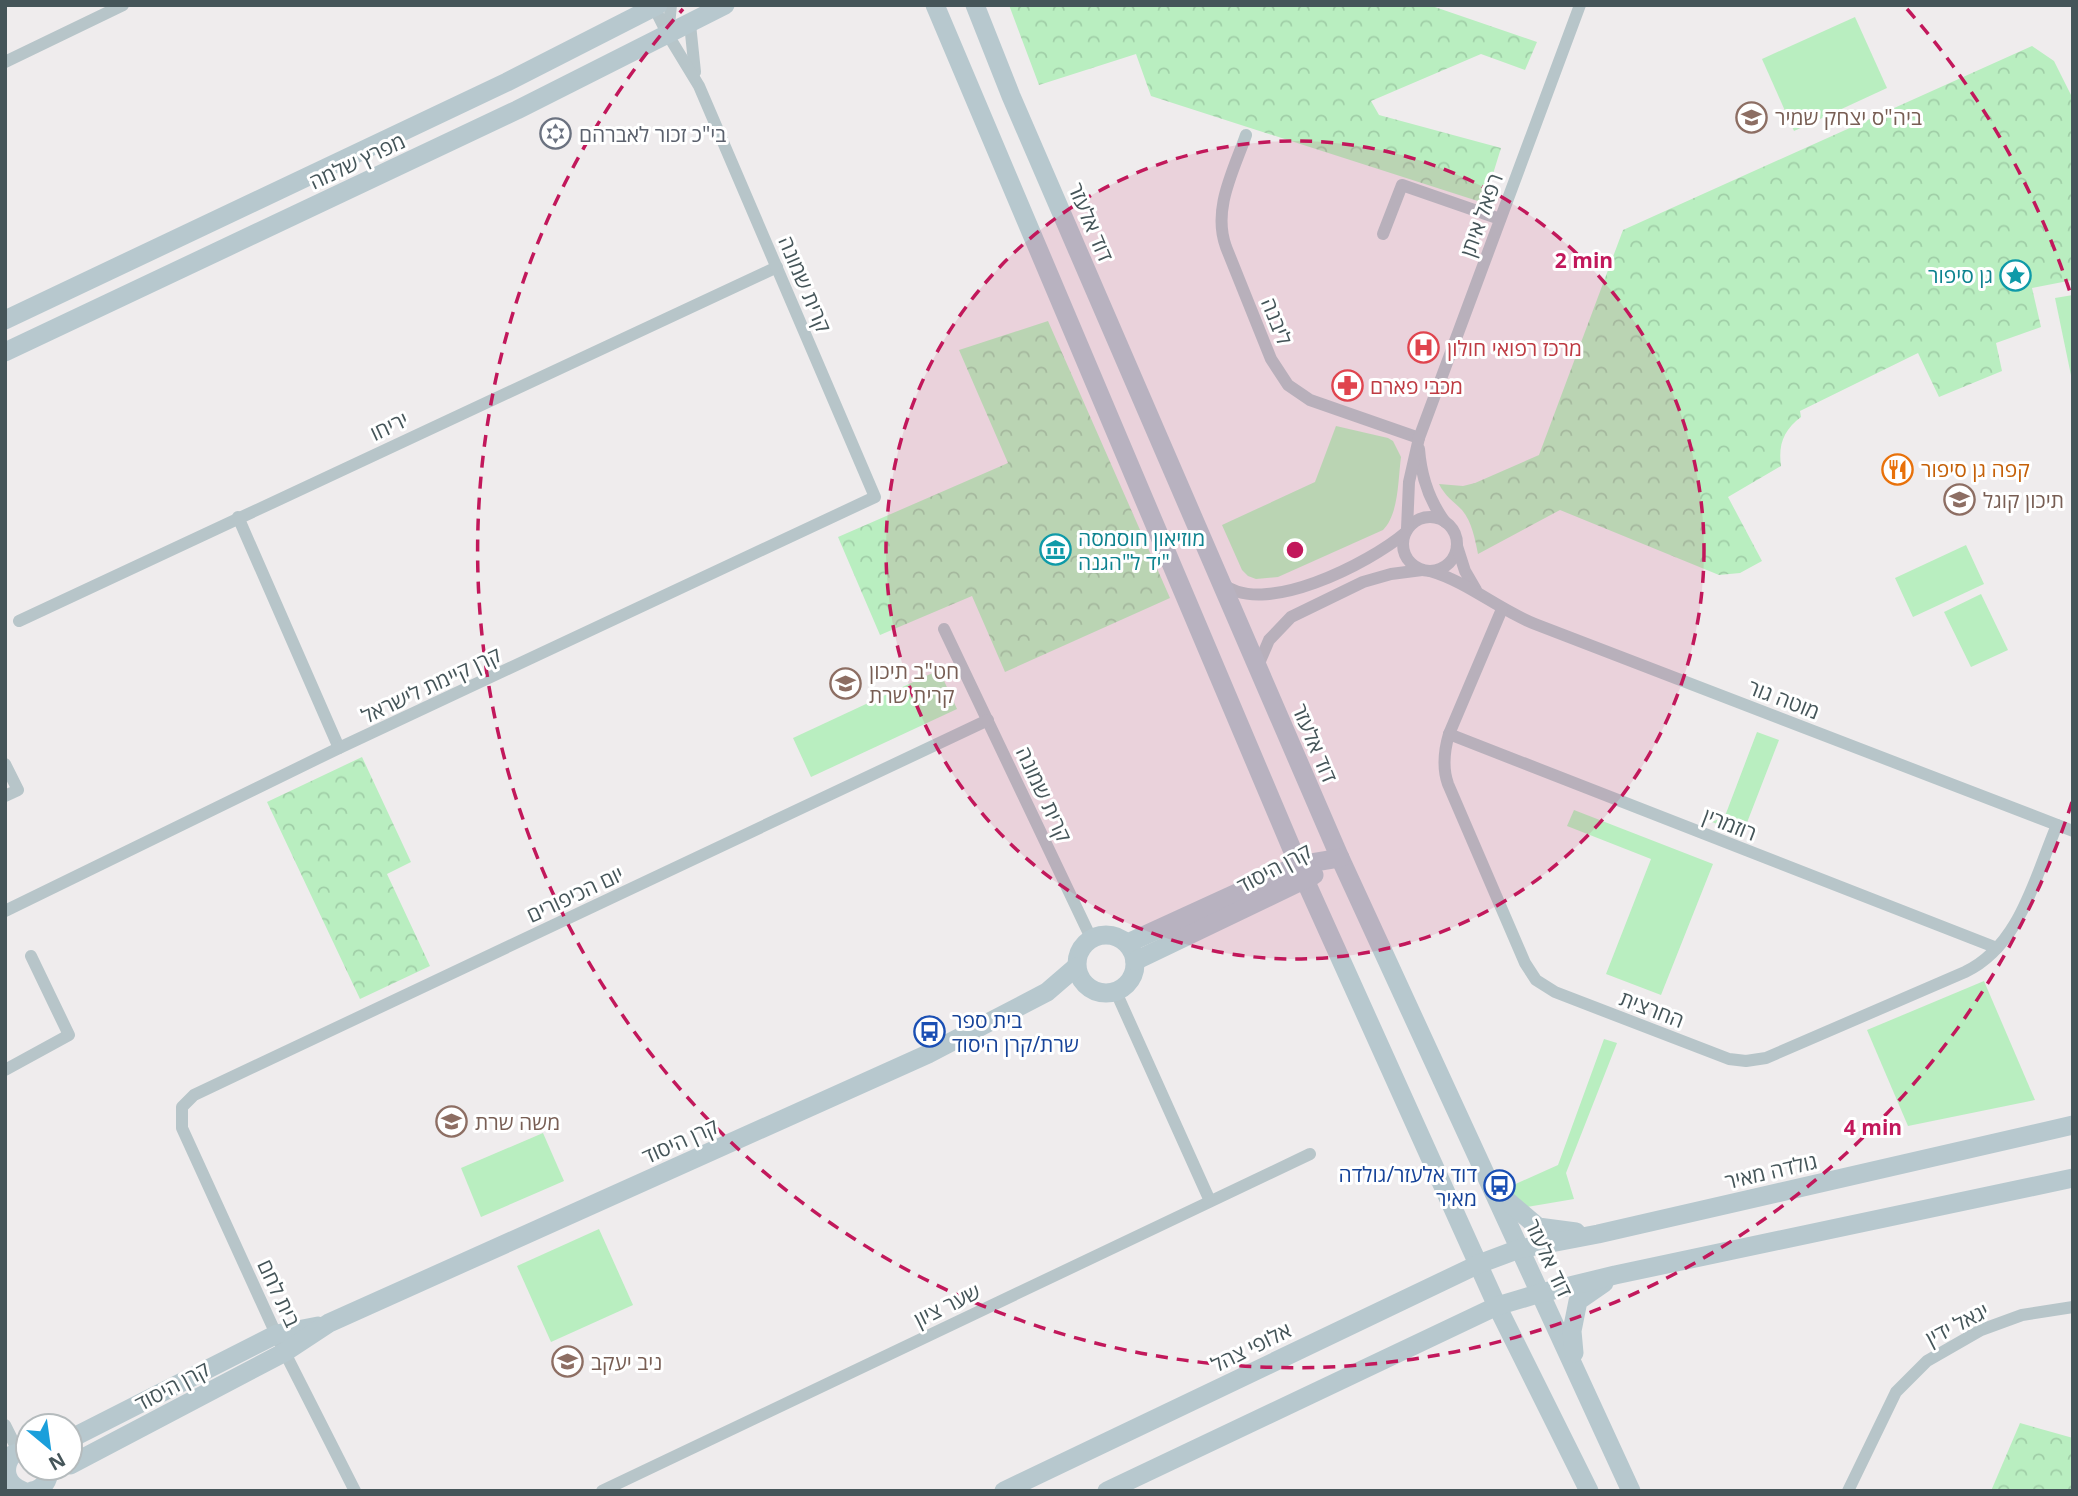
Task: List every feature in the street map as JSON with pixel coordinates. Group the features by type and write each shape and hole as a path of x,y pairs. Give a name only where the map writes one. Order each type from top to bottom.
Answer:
{"street":[{"path":"5,62 123,5"},
{"name":"מפרץ שלמה","path":"5,352 517,110 725,5"},
{"path":"935,5 1301,873 1497,1306 1589,1491"},
{"name":"דוד אלעזר","path":"975,5 1016,108 1340,858 1631,1491"},
{"name":"רפאל איתן","path":"1406,531 1409,482 1419,438 1580,5"},
{"path":"659,6 668,35"},
{"name":"מפרץ שלמה","path":"5,320 507,82 659,6"},
{"name":"קרית שמונה","path":"691,24 694,65 699,86"},
{"name":"קרית שמונה","path":"668,35 699,86 874,497"},
{"name":"ליבנה","path":"1246,135 1223,202 1221,230 1275,368 1293,390 1310,400 1419,438"},
{"path":"1382,234 1402,186 1500,219"},
{"name":"יריחו","path":"19,621 777,267"},
{"name":"רפאל איתן","path":"1419,438 1426,487 1436,511 1445,522"},
{"name":"קרן קיימת לישראל","path":"5,911 339,748 874,497"},
{"path":"238,517 339,748"},
{"path":"1221,581 1230,589 1250,594 1272,595 1294,590 1370,557 1413,523 1425,518 1433,517 1445,522 1453,531 1457,543 1454,555 1443,567 1391,574 1363,582 1299,612 1273,633 1257,668"},
{"path":"1406,531 1403,545 1406,557 1411,564 1426,570"},
{"name":"מוטה גור","path":"1457,543 1467,575 1484,598"},
{"name":"מוטה גור","path":"1426,570 1454,580 1502,609 1535,624 2073,831"},
{"name":"החרצית","path":"1502,609 1449,734 1444,759 1448,784 1525,963 1536,980 1555,992 1723,1057 1751,1061 1766,1058 1965,972 1986,959 2018,918 2057,825"},
{"name":"קרית שמונה","path":"944,629 1091,938"},
{"name":"יום הכיפורים","path":"182,1107 194,1095 988,720"},
{"name":"רוזמרין","path":"1449,734 1997,948"},
{"path":"5,764 18,790 5,796"},
{"name":"קרן היסוד","path":"1131,952 1301,873 1340,858"},
{"path":"1110,934 1131,952 1131,980 1116,992 1098,993 1080,976 1080,950 1091,938 1110,934"},
{"path":"5,1070 69,1035 31,956"},
{"name":"קרן היסוד","path":"84,1433 929,1054 1080,976"},
{"path":"1116,992 1210,1201"},
{"name":"בית לחם","path":"182,1107 183,1128 281,1343 355,1491"},
{"name":"גולדה מאיר","path":"1519,1249 1598,1234 2073,1125"},
{"name":"שער ציון","path":"602,1491 1310,1154"},
{"path":"1107,1491 1497,1306 1615,1275 2073,1178"},
{"path":"1491,1187 1538,1227 1598,1234"},
{"name":"אלופי צהל","path":"1004,1491 1479,1264 1519,1249"},
{"path":"1577,1372 1572,1331 1578,1301 1615,1275"},
{"name":"יגאל ידין","path":"1848,1491 1896,1392 1927,1361 1981,1330 2022,1315 2073,1307"},
{"name":"קרן היסוד","path":"84,1457 281,1343"},
{"path":"14,1457 8,1461 6,1468 14,1472"}],"green space":[{"path":"1009,5 1429,5 1537,42 1525,70 1481,54 1371,101 1379,115 1501,148 1484,203 1151,96 1136,54 1039,85"},
{"path":"1855,17 1887,88 1794,131 1762,59"},
{"path":"2032,46 2054,61 2073,99 2073,280 2032,288 2041,327 1996,343 2002,371 1939,397 1918,353 1800,411 1801,417 1790,427 1784,438 1780,451 1781,466 1728,497 1762,561 1740,573 1719,575 1560,510 1478,554 1468,520 1439,484 1463,486 1475,483 1539,455 1623,230"},
{"path":"2073,295 2073,385 2055,298"},
{"name":"מוזיאון חוסמסה יד ל\"הגנה\"","path":"1048,321 1170,598 1005,672 972,596 880,635 838,537 1008,463 959,350"},
{"path":"1336,426 1393,441 1401,457 1397,496 1388,523 1383,530 1278,577 1256,579 1248,576 1242,570 1222,525 1315,482"},
{"path":"1966,545 1984,584 1913,617 1895,578"},
{"path":"1981,594 2008,650 1971,667 1944,612"},
{"path":"939,670 957,709 811,777 793,738"},
{"path":"1757,732 1779,740 1743,833 1712,822 1725,816"},
{"path":"362,757 411,862 387,874 430,966 360,999 267,802"},
{"path":"1574,810 1713,864 1661,995 1606,974 1651,859 1567,826"},
{"path":"1984,981 2035,1100 1908,1126 1867,1030"},
{"path":"1604,1039 1617,1043 1566,1173 1574,1199 1521,1208 1500,1191 1558,1165"},
{"path":"543,1133 564,1181 481,1217 461,1168"},
{"path":"599,1229 633,1305 551,1342 517,1266"},
{"path":"2020,1423 2073,1438 2073,1491 1991,1491"}],"place":[{"name":"ביה\"ס יצחק שמיר","path":"1752,117"},
{"name":"בי\"כ זכור לאברהם","path":"556,134"},
{"name":"גן סיפור","path":"2016,275"},
{"name":"מרכז רפואי חולון","path":"1424,348"},
{"name":"מכבי פארם","path":"1347,386"},
{"name":"קפה גן סיפור","path":"1898,469"},
{"name":"תיכון קוגל","path":"1960,500"},
{"name":"מוזיאון חוסמסה יד ל\"הגנה\"","path":"1055,550"},
{"name":"חט\"ב תיכון קרית שרת","path":"846,683"},
{"name":"בית ספר שרת/קרן היסוד","path":"929,1032"},
{"name":"משה שרת","path":"452,1122"},
{"name":"דוד אלעזר/גולדה מאיר","path":"1500,1186"},
{"name":"ניב יעקב","path":"568,1362"}]}
